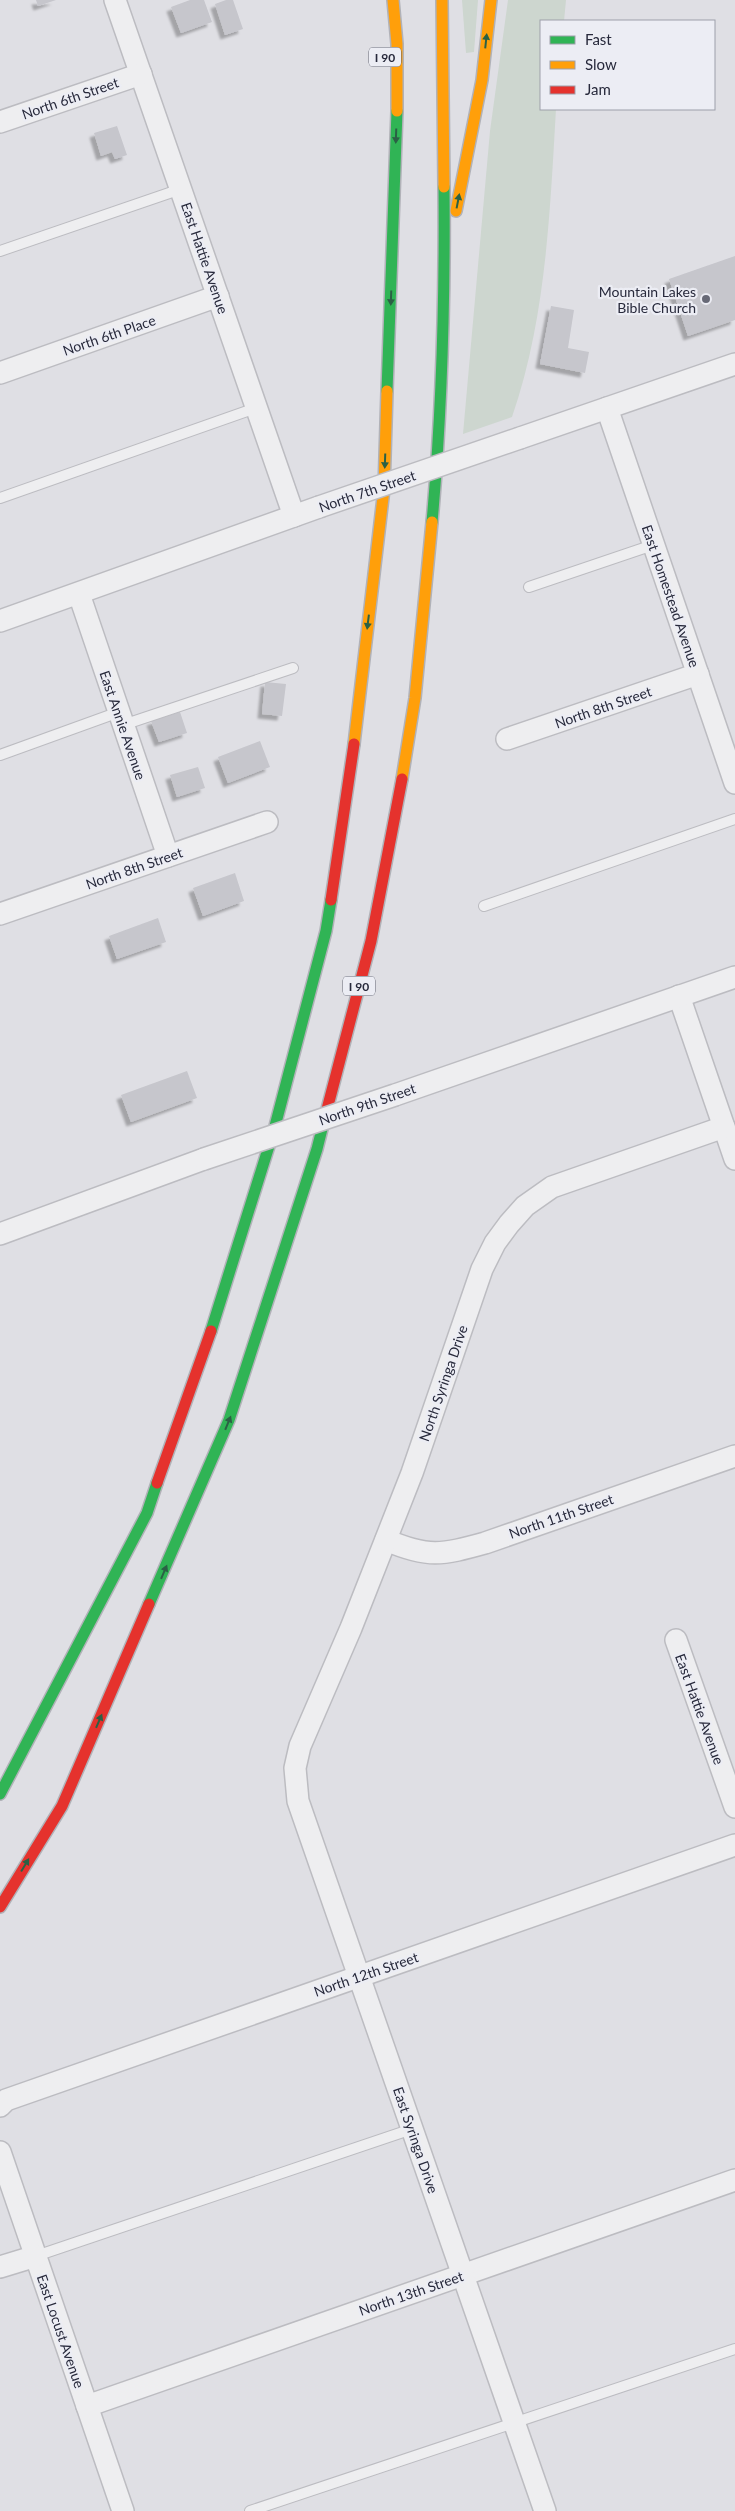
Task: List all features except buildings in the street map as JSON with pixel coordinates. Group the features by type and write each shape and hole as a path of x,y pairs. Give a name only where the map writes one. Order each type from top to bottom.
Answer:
{"highway":[{"name":"I 90","path":"0,1794 147,1513 215,1318 274,1130 326,931 346,804 384,489 397,114 397,44 393,0"},
{"name":"I 90","path":"0,1907 62,1806 229,1420 317,1149 371,941 415,698 439,444 445,266 442,0"},
{"path":"445,266 482,80 491,0"},
{"name":"I 90","path":"385,56 397,114"}],"street":[{"name":"East Hattie Avenue","path":"115,0 294,516"},
{"name":"North 6th Street","path":"0,122 141,74"},
{"name":"North 6th Place","path":"0,373 218,296"},
{"name":"North 7th Street","path":"0,620 79,594 319,507 735,364"},
{"name":"East Homestead Avenue","path":"607,408 735,783"},
{"name":"East Annie Avenue","path":"79,594 168,856"},
{"name":"North 8th Street","path":"507,739 698,674"},
{"name":"North 8th Street","path":"0,914 267,822"},
{"name":"North 9th Street","path":"0,1234 204,1159 735,977"},
{"path":"679,996 735,1159"},
{"name":"North Syringa Drive","path":"295,1768 300,1746 309,1722 351,1628 412,1473 482,1269 495,1243 525,1206 552,1187 724,1127"},
{"name":"North 11th Street","path":"386,1540 420,1553 451,1552 485,1543 735,1456"},
{"name":"East Hattie Avenue","path":"676,1640 735,1807"},
{"name":"East Syringa Drive","path":"295,1768 298,1802 545,2511"},
{"name":"North 12th Street","path":"0,2106 6,2100 735,1845"},
{"name":"East Locust Avenue","path":"0,2152 123,2511"},
{"name":"North 13th Street","path":"87,2406 735,2180"},
{"path":"0,2267 36,2256"}],"lane":[{"path":"0,251 181,190"},
{"path":"0,498 256,408"},
{"path":"529,587 654,545"},
{"path":"0,755 293,668"},
{"path":"484,906 735,819"},
{"path":"36,2256 412,2129"},
{"path":"250,2511 735,2348"}],"shaded area":[{"path":"462,0 478,0 474,52 466,53"},
{"path":"508,0 566,0 564,20 540,20 540,110 556,110 544,265 539,304 523,380 512,417 463,434 490,131"}],"traffic: fast":[{"path":"387,391 397,111"},
{"path":"432,522 442,355 444,187"},
{"path":"211,1331 274,1130 326,931 331,900"},
{"path":"149,1604 229,1420 317,1149 325,1117"},
{"path":"0,1794 147,1513 157,1483"}],"traffic: slow":[{"path":"393,0 397,44 397,111"},
{"path":"442,0 444,187"},
{"path":"456,211 482,80 491,0"},
{"path":"354,744 384,489 387,391"},
{"path":"402,779 415,698 432,522"}],"traffic: jam":[{"path":"331,900 354,744"},
{"path":"325,1117 371,941 402,779"},
{"path":"157,1483 211,1331"},
{"path":"0,1907 62,1806 149,1604"}],"place":[{"name":"Mountain Lakes Bible Church","path":"706,299"}]}
